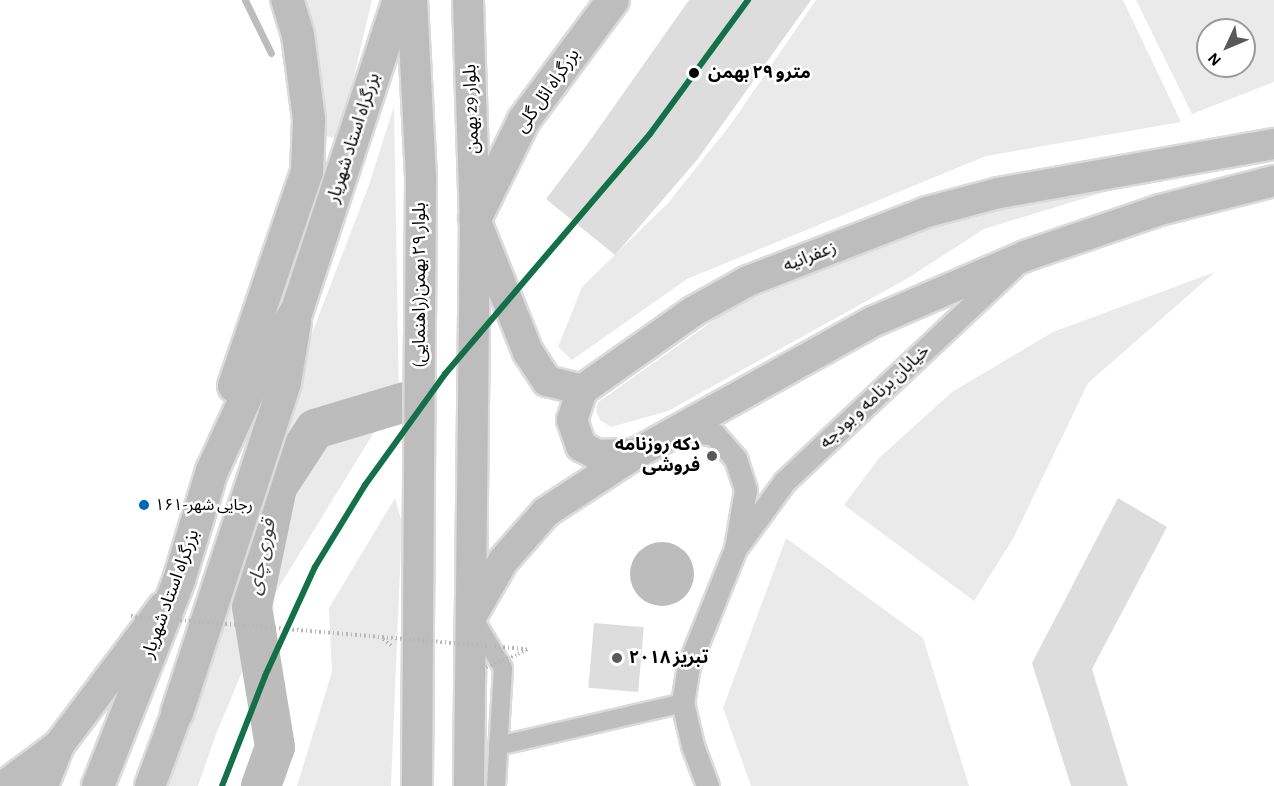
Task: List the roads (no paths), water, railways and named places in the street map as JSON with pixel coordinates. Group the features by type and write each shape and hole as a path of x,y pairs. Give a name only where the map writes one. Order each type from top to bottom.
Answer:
{"highway":[{"path":"212,471 224,414 307,172 309,119 298,35 287,0"},
{"name":"بزرگراه استاد شهریار","path":"177,713 285,381 297,310 399,0"},
{"name":"بزرگراه ائل گلی","path":"475,219 524,120 613,0"},
{"name":"بزرگراه استاد شهریار","path":"98,786 174,592 212,471 259,369 297,310"}],"main road":[{"name":"بلوار ٢٩ بهمن(راهنمایی)","path":"412,0 421,177 417,786"},
{"name":"بلوار 29 بهمن","path":"468,0 475,219"},
{"name":"زعفرانیه","path":"582,390 694,311 748,281 927,212 999,193 1274,144"},
{"path":"472,615 503,561 546,512 676,430 872,322 1025,256 1160,210 1274,181"},
{"path":"475,219 528,352 547,381 582,390 572,420 581,447 597,456 635,454"},
{"path":"469,786 475,219"},
{"path":"43,786 59,745 174,592"},
{"path":"150,786 177,713"},
{"path":"4,786 59,745"}],"street":[{"name":"خیابان برنامه و بودجه","path":"736,549 785,482 1025,256"},
{"name":"خیابان برنامه و بودجه","path":"676,430 715,435 736,459 746,490 736,549 689,666 683,703 693,746 708,786"},
{"path":"472,615 503,668 496,786"},
{"path":"498,746 683,703"}],"waterway":[{"path":"245,0 271,53"},
{"name":"قوری چای","path":"261,786 275,747 252,607 277,487 315,429 405,402"}],"place":[{"name":"مترو ۲۹ بهمن","path":"694,73"},
{"name":"دکه روزنامه فروشی","path":"712,456"},
{"name":"۱۶۱-رجایی شهر","path":"144,505"},
{"name":"تبریز ۲۰۱۸","path":"617,658"}]}
